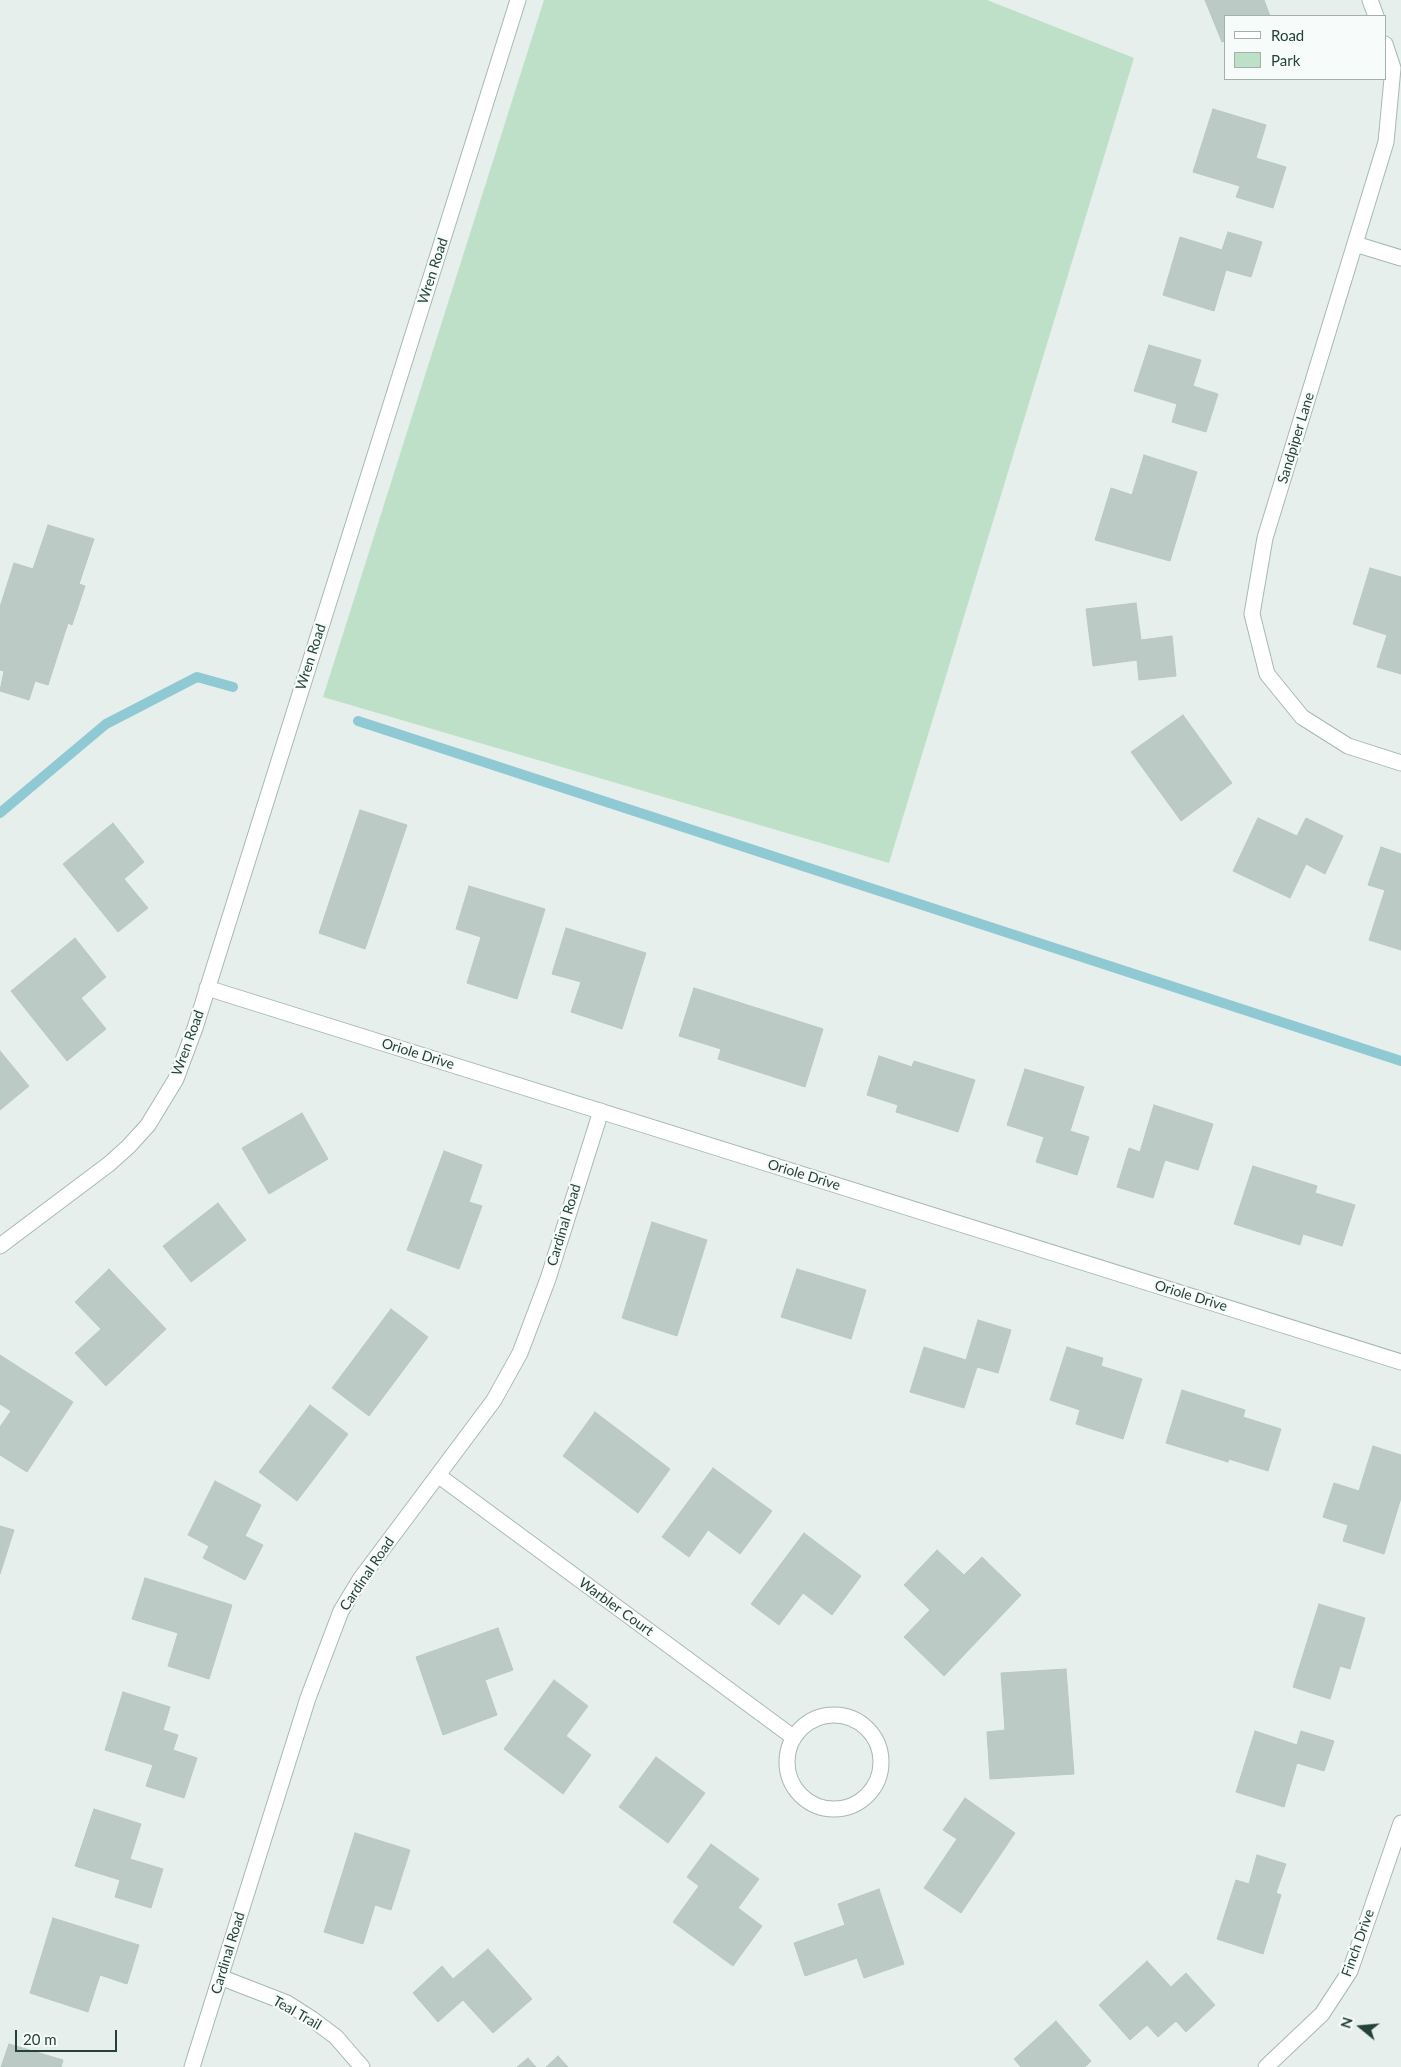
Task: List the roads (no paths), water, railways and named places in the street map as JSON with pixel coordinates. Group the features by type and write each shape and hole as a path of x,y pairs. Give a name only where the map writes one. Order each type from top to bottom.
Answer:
{"street":[{"name":"Wren Road","path":"0,1246 109,1164 148,1126 176,1079 207,988 518,0"},
{"path":"1370,0 1376,15"},
{"name":"Sandpiper Lane","path":"1386,47 1393,68 1386,142 1265,538 1252,614 1267,674 1302,717 1348,746 1401,763"},
{"path":"1355,244 1401,258"},
{"name":"Oriole Drive","path":"207,988 1401,1362"},
{"name":"Cardinal Road","path":"192,2067 308,1698 341,1611 367,1570 494,1400 520,1353 548,1278 600,1111"},
{"name":"Warbler Court","path":"439,1476 793,1737"},
{"path":"833,1714 849,1716 862,1724 873,1736 880,1750 881,1766 877,1781 868,1794 856,1804 841,1809 811,1804 799,1794 791,1782 786,1767 793,1737 803,1725 817,1717 833,1714"},
{"name":"Finch Drive","path":"1266,2067 1322,2014 1350,1971 1401,1823"},
{"name":"Teal Trail","path":"220,1977 287,2003 336,2037 362,2067"}],"waterway":[{"path":"0,813 106,724 197,677 233,687"},
{"path":"358,721 1401,1061"}]}
